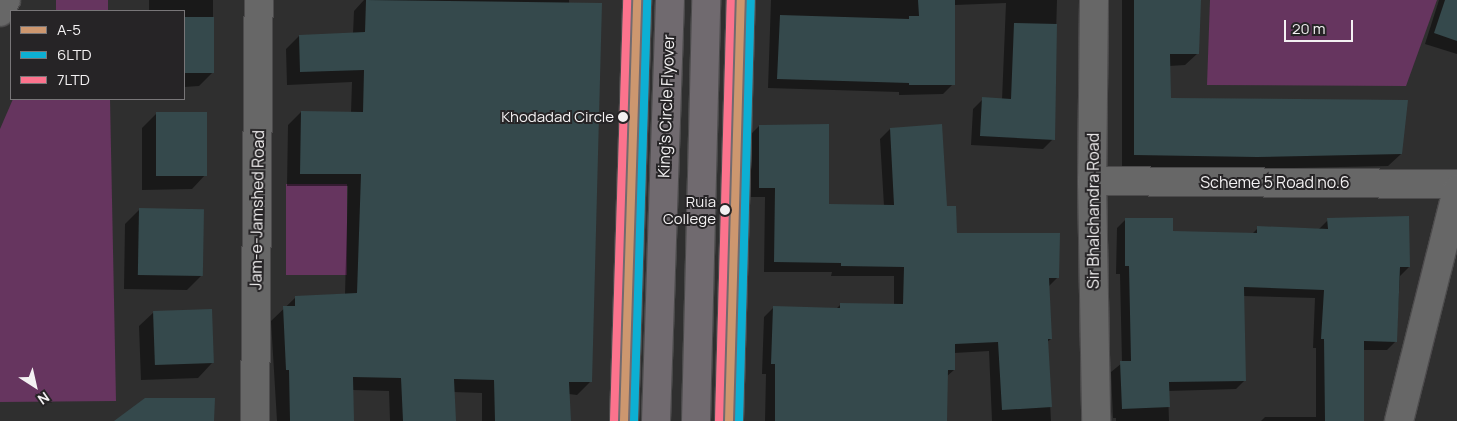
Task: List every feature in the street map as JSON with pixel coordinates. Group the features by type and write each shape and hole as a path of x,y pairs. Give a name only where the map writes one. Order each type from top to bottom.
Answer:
{"highway":[{"path":"624,421 637,0"},
{"name":"King's Circle Flyover","path":"656,421 670,0"},
{"path":"696,421 706,0"},
{"path":"729,421 741,0"}],"street":[{"path":"0,12 6,0"},
{"name":"Jam-e-Jamshed Road","path":"255,421 259,0"},
{"name":"Sir Bhalchandra Road","path":"1094,0 1092,181 1096,421"},
{"name":"Scheme 5 Road no.6","path":"1092,181 1457,184"},
{"path":"1399,421 1457,190"}],"shaded area":[{"path":"56,0 108,0 108,10 56,10"},
{"path":"1210,0 1437,0 1406,86 1207,85"},
{"path":"13,100 110,100 116,401 0,402 0,129"},
{"path":"286,184 347,184 347,275 286,275"}],"building":[{"path":"366,0 602,3 592,382 569,382 571,421 495,421 494,380 454,379 456,421 403,421 401,378 353,377 354,421 290,421 289,370 286,370 283,306 295,306 295,296 357,293 361,174 300,174 301,111 363,112 364,70 300,72 299,35 365,32"},
{"path":"918,0 955,0 955,85 909,85 909,83 777,79 780,15 909,19 909,16 919,16"},
{"path":"1134,0 1201,0 1199,54 1170,54 1171,98 1408,100 1402,154 1257,157 1134,155"},
{"path":"1445,0 1457,0 1457,41 1434,33"},
{"path":"185,17 214,17 214,73 185,73"},
{"path":"1014,23 1057,24 1055,140 980,136 982,97 1011,99"},
{"path":"156,112 207,112 207,176 156,176"},
{"path":"829,124 829,204 894,205 890,128 942,124 947,206 956,206 957,233 1060,233 1059,278 1049,278 1052,339 1048,339 1052,407 1002,410 998,342 955,344 955,370 948,370 947,421 775,421 775,364 771,364 773,306 840,308 840,303 903,304 904,267 841,266 841,263 774,262 775,188 759,188 759,125"},
{"path":"139,208 204,209 203,276 138,275"},
{"path":"1409,216 1410,267 1400,267 1397,342 1364,341 1364,421 1325,421 1324,339 1321,339 1324,290 1244,287 1246,381 1169,382 1170,407 1122,409 1120,361 1131,361 1129,266 1125,266 1125,218 1173,218 1173,231 1257,233 1257,226 1328,229 1327,218"},
{"path":"212,309 214,363 155,365 153,311"},
{"path":"145,398 215,398 214,421 114,421"}],"transit line":[{"name":"7LTD","path":"614,421 627,0"},
{"name":"A-5","path":"624,421 637,0"},
{"name":"6LTD","path":"634,421 647,0"},
{"name":"7LTD","path":"719,421 731,0"},
{"name":"A-5","path":"729,421 741,0"},
{"name":"6LTD","path":"739,421 751,0"}],"place":[{"name":"Khodadad Circle","path":"623,117"},
{"name":"Ruia College","path":"725,210"}]}
